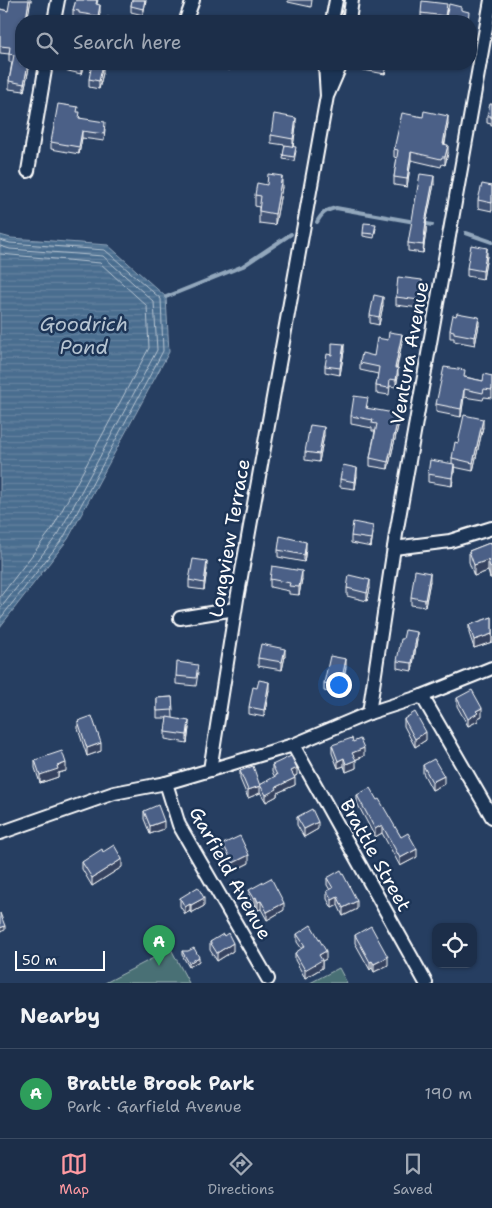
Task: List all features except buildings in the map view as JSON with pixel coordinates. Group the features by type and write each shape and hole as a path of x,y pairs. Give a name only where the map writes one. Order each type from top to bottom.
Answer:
{"street":[{"path":"55,15 58,0"},
{"path":"188,15 193,0"},
{"path":"333,15 336,0"},
{"path":"349,15 352,0"},
{"name":"Ventura Avenue","path":"369,713 394,548 491,0"},
{"path":"28,171 45,70"},
{"name":"Longview Terrace","path":"325,70 327,96"},
{"name":"Longview Terrace","path":"210,770 235,609 327,96 338,70"},
{"path":"394,548 450,540 492,528"},
{"path":"180,618 235,609"},
{"path":"0,833 114,793 166,783 293,745 369,713 422,696 492,668"},
{"path":"422,696 492,817"},
{"name":"Brattle Street","path":"293,745 426,983"},
{"name":"Garfield Avenue","path":"166,783 179,824 268,979"}],"green space":[{"path":"171,949 189,983 105,983"},
{"path":"339,968 347,983 310,983"}],"water":[{"name":"Goodrich Pond","path":"0,235 11,238 108,245 166,297 169,352 68,539 0,627"}],"waterway":[{"path":"317,222 325,212 336,208 415,222"},
{"path":"422,223 432,225"},
{"path":"466,233 492,242"},
{"path":"166,297 243,266 291,234"}],"place":[{"name":"Brattle Brook Park","path":"159,966"}]}
